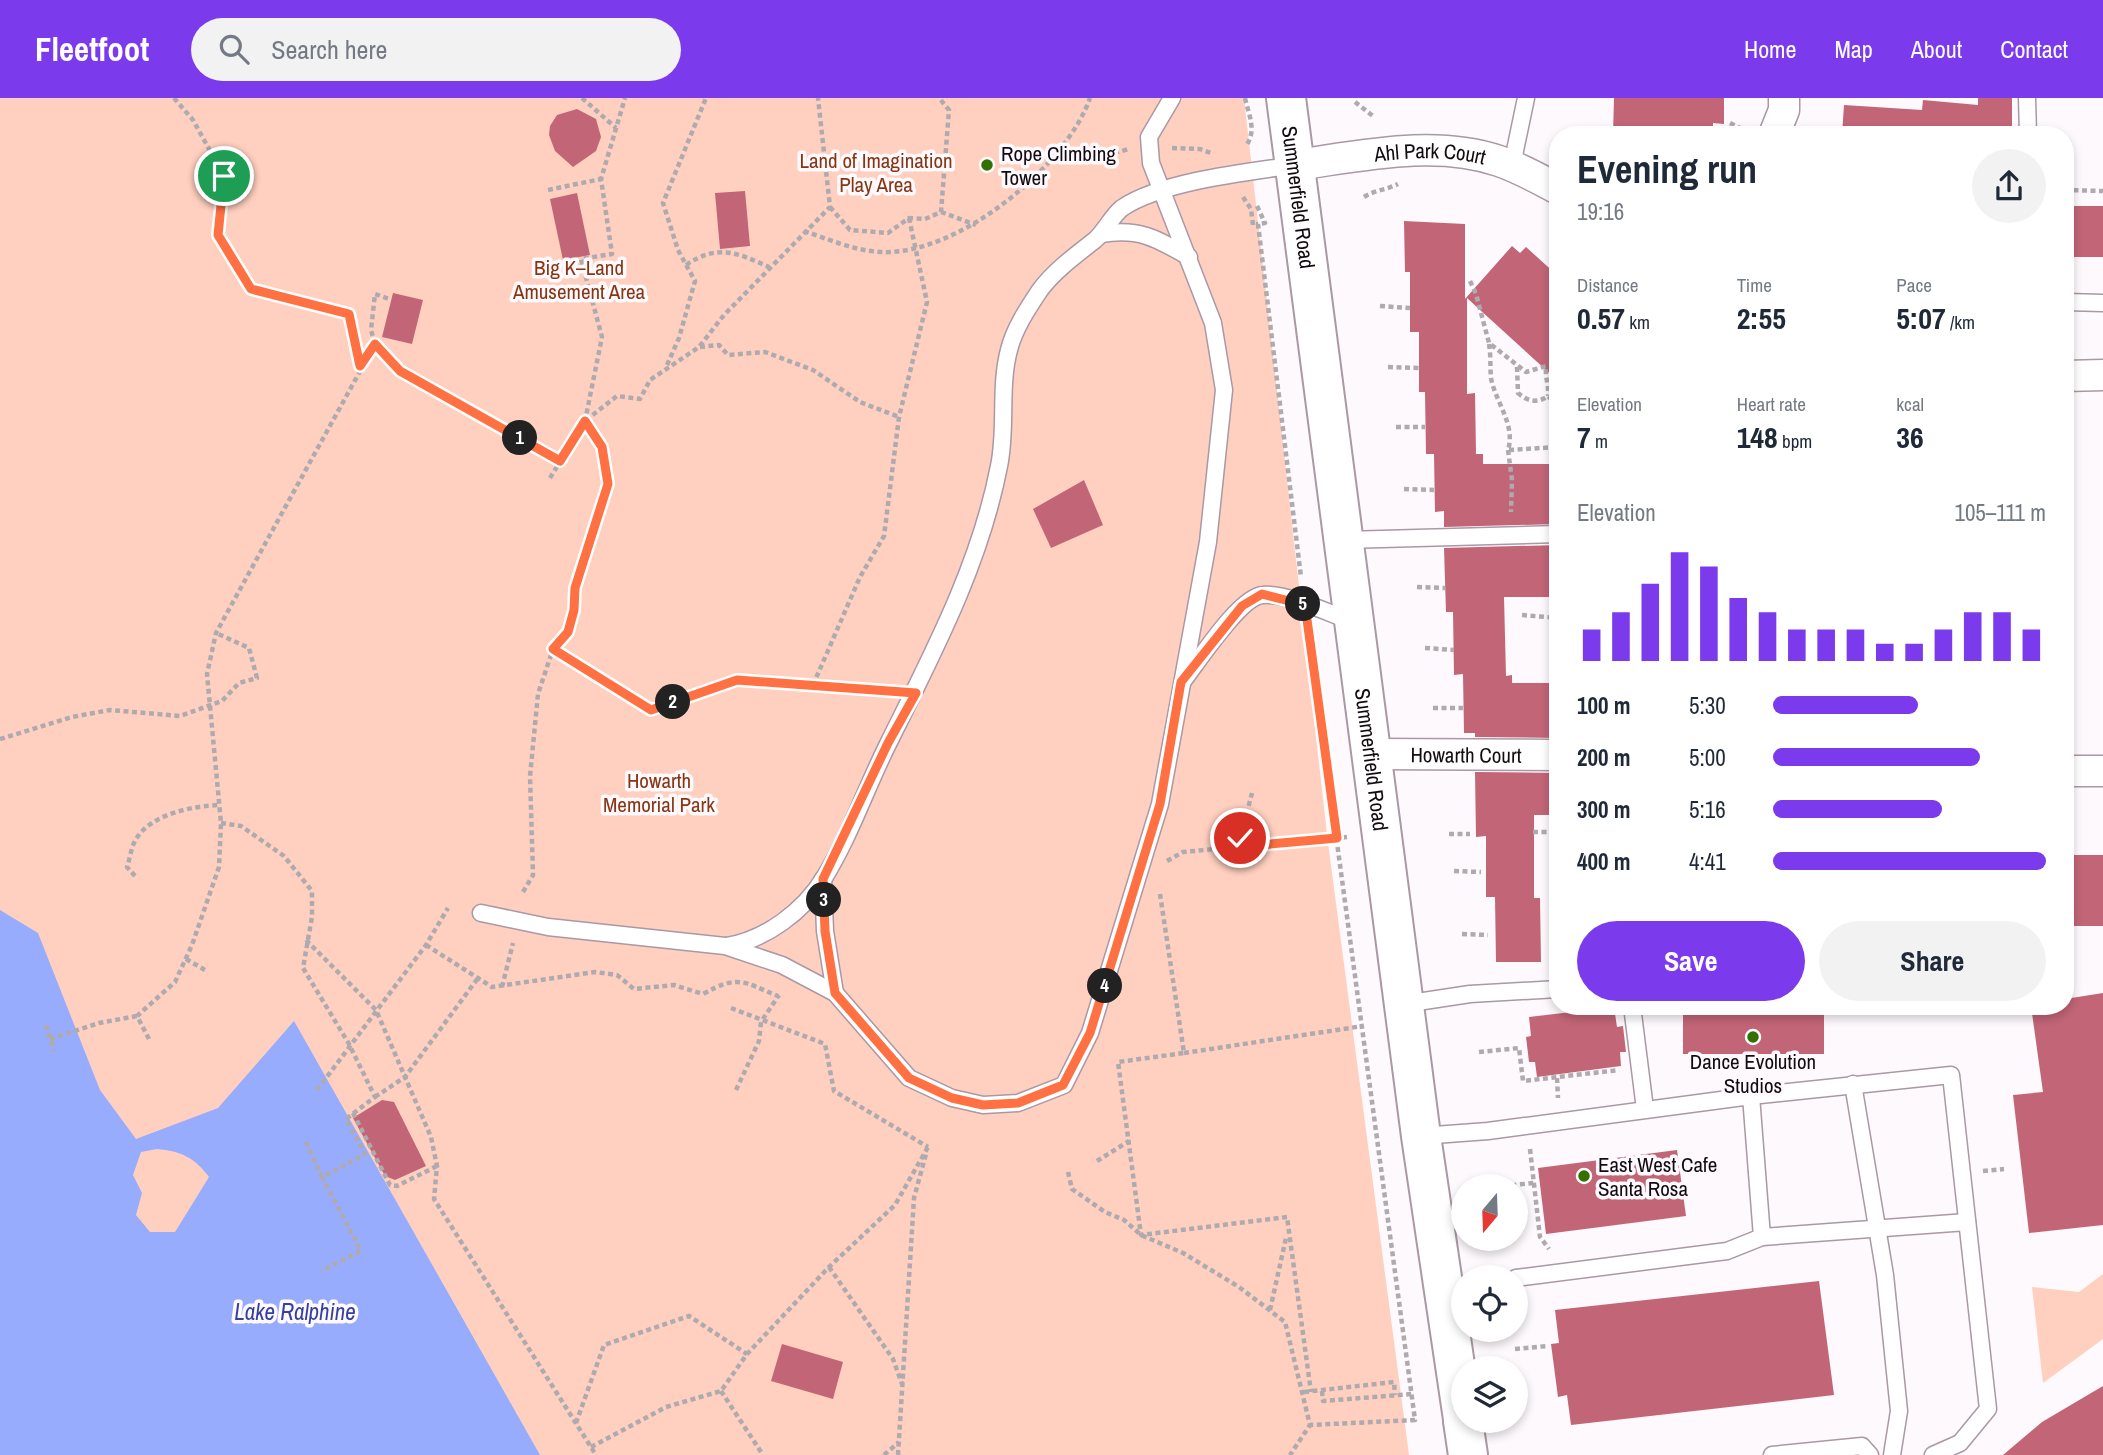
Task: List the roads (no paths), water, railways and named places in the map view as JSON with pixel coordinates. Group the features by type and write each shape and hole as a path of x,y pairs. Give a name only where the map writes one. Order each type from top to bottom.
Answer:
{"street":[{"name":"Summerfield Road","path":"1286,98 1421,1136 1451,1271"},
{"path":"1768,126 1784,110 1784,98"},
{"name":"Ahl Park Court","path":"1296,165 1398,151 1454,152 1496,159 1549,185"},
{"path":"2074,376 2103,375"},
{"name":"Howarth Court","path":"1373,754 1549,755"},
{"path":"2074,771 2103,771"},
{"name":"Summerfield Road","path":"1465,1433 1468,1455"}],"lane":[{"path":"481,913 548,927 725,946 791,969 835,993 909,1078 952,1098 983,1105 1018,1103 1063,1085 1090,1033 1160,804 1208,542 1224,390 1213,323 1151,163 1149,137 1172,98"},
{"path":"1512,165 1526,98"},
{"path":"2027,98 2028,126"},
{"path":"725,946 743,943 767,933 792,913 823,879 888,743 916,693 965,580 999,466 1008,351 1022,318 1041,289 1052,275 1101,234 1121,209 1163,190 1296,165"},
{"path":"1101,234 1124,231 1143,233 1189,257"},
{"path":"2074,302 2103,303"},
{"path":"1345,540 1549,534"},
{"path":"1181,682 1242,606 1262,594 1355,622"},
{"path":"823,879 825,931 835,993"},
{"path":"1404,1004 1470,994 1549,990"},
{"path":"1633,1015 1645,1109"},
{"path":"1421,1136 1488,1131 1751,1096 1951,1075 1988,1409 1960,1443 1933,1455"},
{"path":"1853,1084 1875,1229 1885,1275 1899,1410 1892,1455"},
{"path":"1751,1096 1762,1237"},
{"path":"1528,1276 1727,1251 1762,1237 1967,1222"},
{"path":"1772,1455 1862,1446 1870,1455"}],"water":[{"name":"Lake Ralphine","path":"0,910 38,933 100,1090 136,1139 218,1108 294,1021 540,1455 0,1455","holes":["166,1150 193,1160 209,1177 175,1232 150,1232 136,1215 142,1193 133,1175 141,1152"]}],"place":[{"name":"Rope Climbing Tower","path":"987,165"},
{"name":"Dance Evolution Studios","path":"1753,1037"},
{"name":"East West Cafe Santa Rosa","path":"1584,1176"}],"park label":[{"name":"Land of Imagination Play Area","path":"876,172"},
{"name":"Big K–Land Amusement Area","path":"579,279"},
{"name":"Howarth Memorial Park","path":"659,792"}]}
